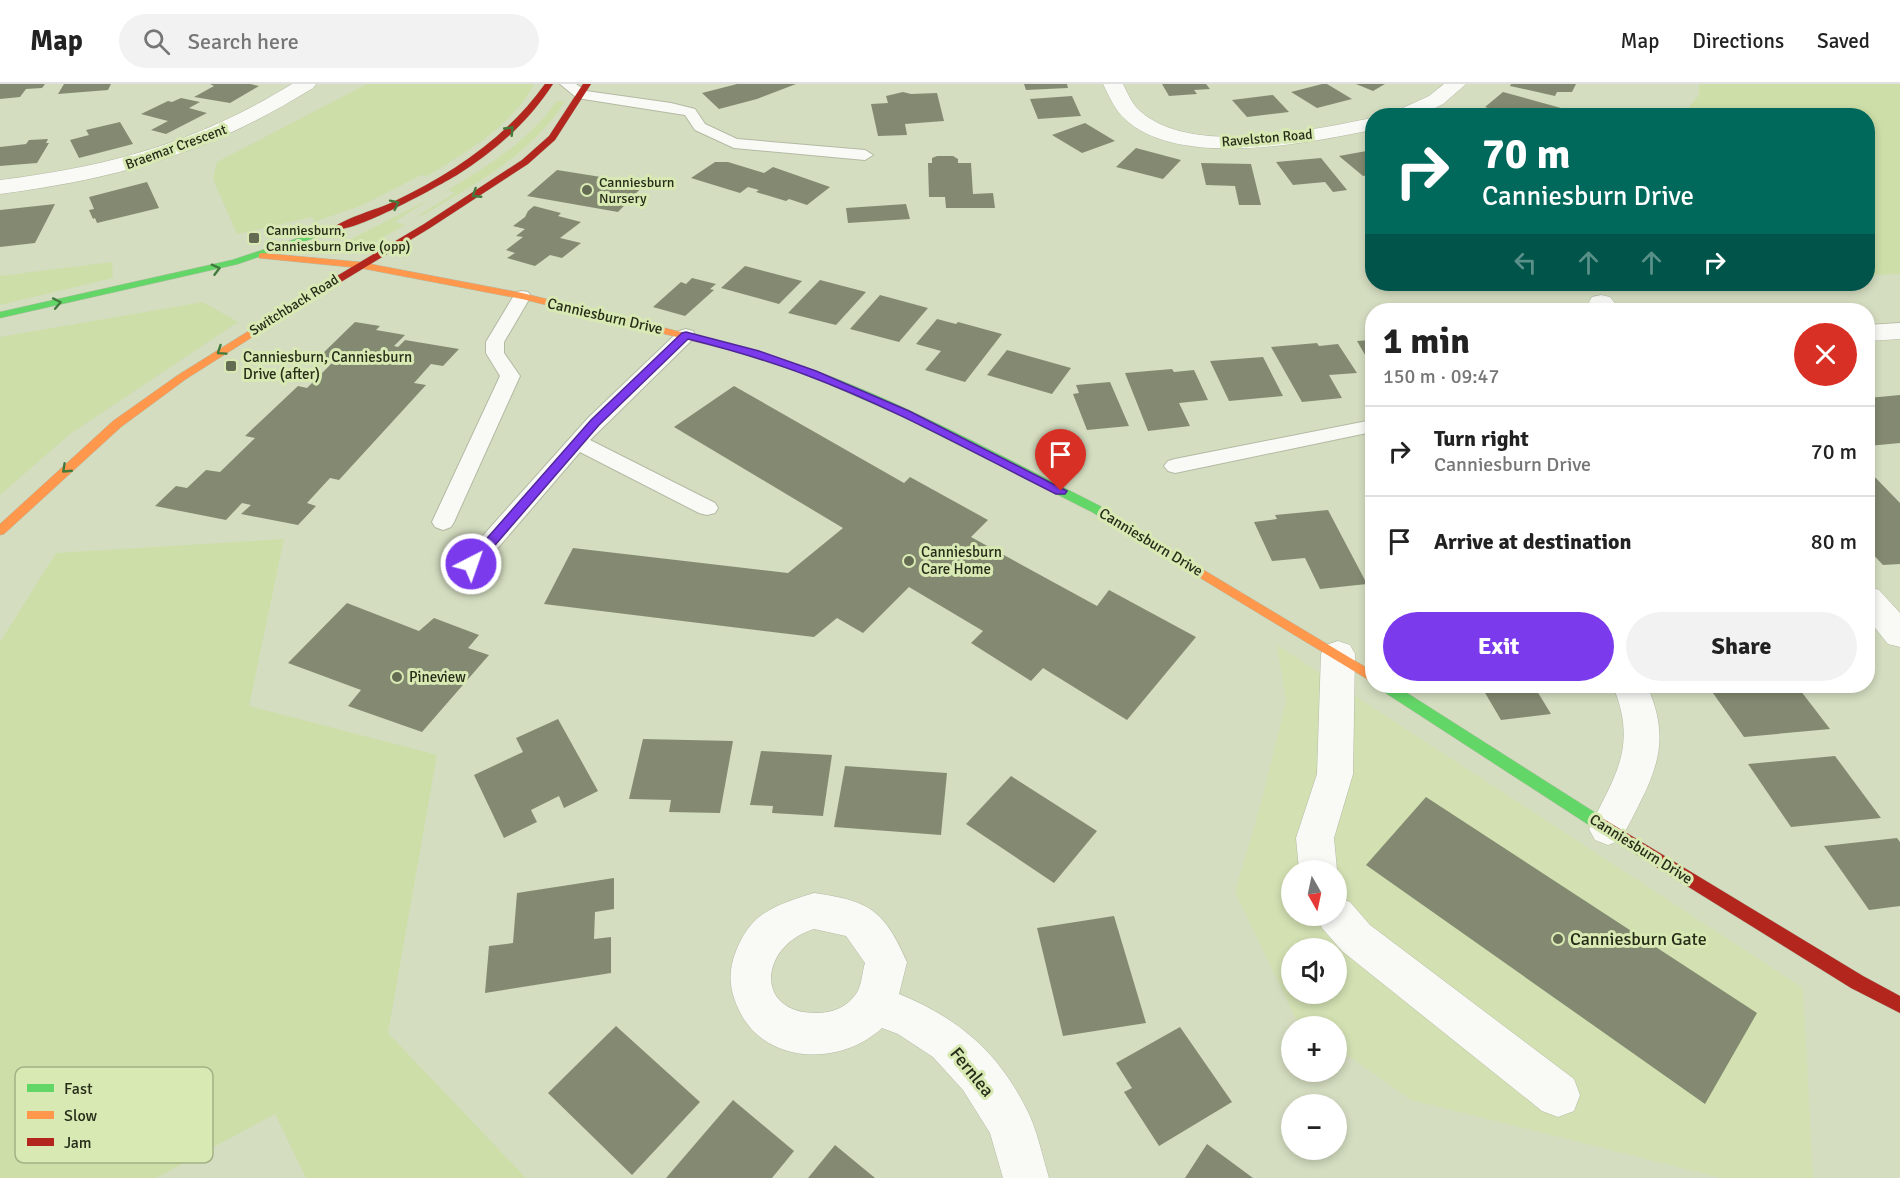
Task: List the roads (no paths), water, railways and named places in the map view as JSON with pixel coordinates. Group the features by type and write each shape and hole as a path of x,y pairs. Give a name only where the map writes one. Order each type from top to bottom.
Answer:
{"main road":[{"path":"0,315 139,287 262,256 371,216 428,188 504,137 543,95 549,84"},
{"name":"Switchback Road","path":"0,531 117,424 182,377 245,335 427,226 525,162 552,138 585,89"},
{"name":"Canniesburn Drive","path":"262,256 360,265 522,296 755,353 812,373 904,414 1096,509 1365,672"},
{"name":"Canniesburn Drive","path":"1397,693 1608,829 1857,982 1900,1005"}],"street":[{"name":"Braemar Crescent","path":"0,187 69,178 140,163 237,125 306,84"},
{"name":"Ravelston Road","path":"1113,84 1126,109 1135,118 1164,132 1200,142 1250,142 1365,125"},
{"path":"1418,108 1436,100 1456,84"},
{"path":"1875,332 1900,330"},
{"path":"1875,606 1900,634"},
{"path":"1317,860 1315,838 1335,774 1338,654"},
{"path":"1608,829 1633,776 1643,739 1640,710 1633,693"},
{"path":"1346,926 1356,938 1558,1095"},
{"name":"Fernlea","path":"875,1004 913,1020 948,1042 979,1075 1010,1123 1026,1178"}],"lane":[{"path":"567,84 690,112 700,127 734,143 865,155"},
{"path":"443,522 510,376 495,353 495,342 522,296"},
{"path":"471,564 595,422 686,335"},
{"path":"1175,466 1365,427"},
{"path":"578,442 707,508"}],"place":[{"name":"Canniesburn Nursery","path":"587,190"},
{"name":"Canniesburn, Canniesburn Drive (opp)","path":"254,238"},
{"name":"Canniesburn, Canniesburn Drive (after)","path":"231,366"},
{"name":"Canniesburn Care Home","path":"909,561"},
{"name":"Pineview","path":"397,677"},
{"name":"Canniesburn Gate","path":"1558,939"}]}
